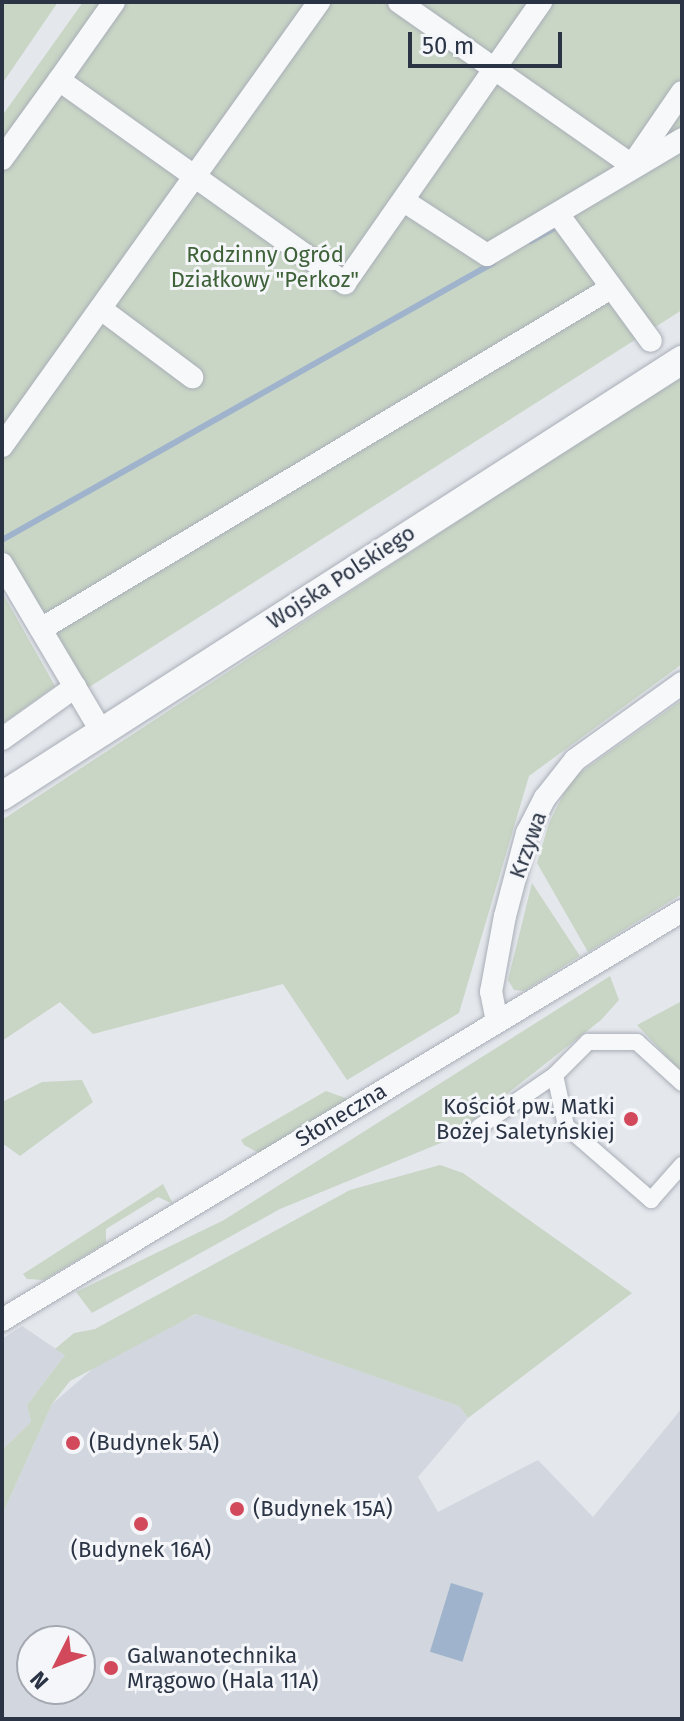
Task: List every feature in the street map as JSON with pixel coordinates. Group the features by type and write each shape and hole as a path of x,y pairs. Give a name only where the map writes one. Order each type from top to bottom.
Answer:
{"street":[{"path":"2,159 114,2"},
{"path":"2,446 319,2"},
{"path":"399,2 632,165"},
{"path":"59,80 345,283 541,2"},
{"path":"632,165 682,92"},
{"path":"404,201 487,255 558,214 632,165 682,139"},
{"path":"558,214 651,341"},
{"path":"41,629 611,288"},
{"path":"101,309 192,377"},
{"name":"Wojska Polskiego","path":"2,796 682,360"},
{"path":"2,564 101,731"},
{"name":"Krzywa","path":"497,1022 491,992 505,916 527,833 545,798 575,760 682,683"},
{"path":"2,739 75,687"},
{"name":"Słoneczna","path":"2,1320 682,911"},
{"path":"479,1127 555,1075 588,1042 637,1042 682,1083"},
{"path":"555,1075 566,1126 651,1200 682,1165"}],"shaded area":[{"path":"197,1314 459,1406 468,1418 418,1477 438,1512 538,1460 593,1517 682,1408 682,1719 2,1719 2,1515 52,1404 103,1360"},
{"path":"22,1326 65,1355 27,1405 31,1422 2,1450 2,1339"}],"green space":[{"path":"2,2 58,2 2,84"},
{"name":"Rodzinny Ogród Działkowy \"Perkoz\"","path":"83,2 682,2 682,310 83,691 2,546 2,116"},
{"path":"682,374 682,664 529,776 459,1013 347,1080 283,984 93,1034 60,1002 2,1041 2,820"},
{"path":"2,592 55,686 2,724"},
{"path":"682,700 682,894 588,952 537,863 549,823 571,779"},
{"path":"532,883 580,956 524,991 514,990 508,980"},
{"path":"610,976 619,1000 601,1020 448,1140 280,1209 92,1313 76,1292 224,1220"},
{"path":"682,1001 682,1073 637,1025"},
{"path":"82,1080 93,1102 20,1156 2,1143 2,1102 42,1082"},
{"path":"326,1091 348,1099 259,1153 244,1145 241,1140"},
{"path":"440,1165 463,1173 632,1293 468,1418 459,1406 196,1314 70,1381 52,1404 2,1515 2,1450 31,1422 27,1405 65,1355 55,1349 74,1333 95,1329 350,1190"},
{"path":"163,1184 173,1204 158,1197 106,1229 106,1243 44,1280 27,1279 23,1274"}],"water":[{"path":"451,1583 484,1593 462,1662 430,1652"}],"waterway":[{"path":"531,241 553,229"},
{"path":"2,540 493,263"}],"place":[{"name":"Kościół pw. Matki Bożej Saletyńskiej","path":"631,1119"},
{"name":"(Budynek 5A)","path":"73,1443"},
{"name":"(Budynek 15A)","path":"237,1509"},
{"name":"(Budynek 16A)","path":"141,1524"},
{"name":"Galwanotechnika Mrągowo (Hala 11A)","path":"111,1668"}]}
